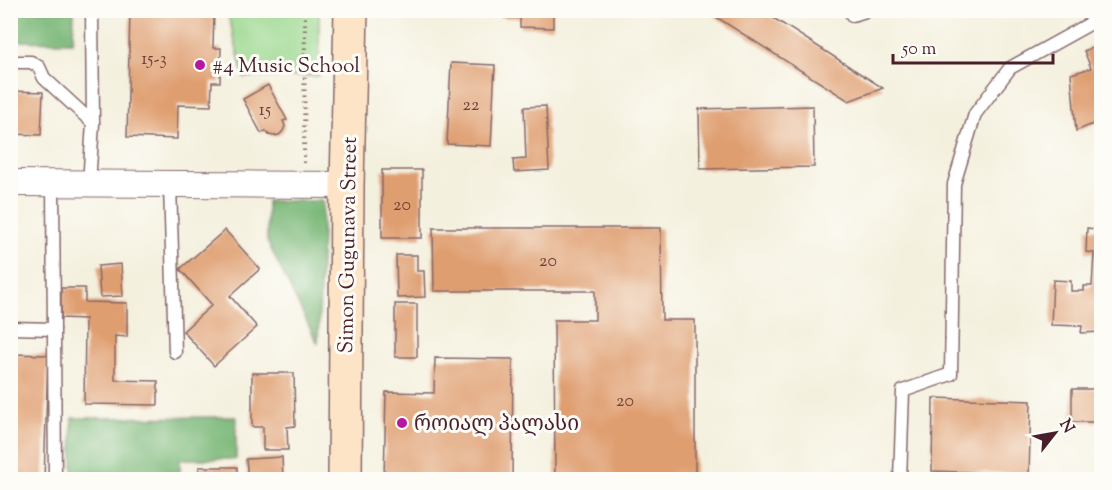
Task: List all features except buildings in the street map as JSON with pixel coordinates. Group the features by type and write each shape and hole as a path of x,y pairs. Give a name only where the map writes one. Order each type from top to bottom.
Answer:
{"main road":[{"name":"Simon Gugunava Street","path":"345,480 351,10"}],"street":[{"path":"10,183 347,185"}],"lane":[{"path":"89,184 93,123 92,10"},
{"path":"852,15 869,10"},
{"path":"900,480 903,391 951,375 954,184 975,114 1010,68 1101,17"},
{"path":"10,62 31,62 39,67 44,78 93,123"},
{"path":"53,183 55,480"},
{"path":"170,184 175,352"},
{"path":"10,328 54,329"}],"path":[{"path":"304,184 305,10"}],"green space":[{"path":"11,10 74,11 73,42 11,41"},
{"path":"227,11 319,11 319,76 244,77"},
{"path":"267,201 323,201 318,344 267,241"},
{"path":"236,417 236,459 180,459 180,472 73,473 72,418"}],"place":[{"name":"#4 Music School","path":"200,65"},
{"name":"როიალ პალასი","path":"402,423"}]}
